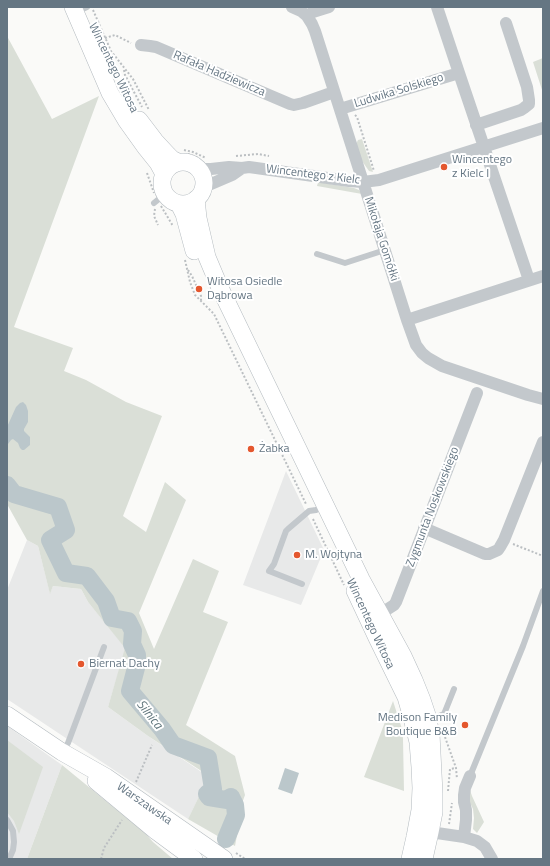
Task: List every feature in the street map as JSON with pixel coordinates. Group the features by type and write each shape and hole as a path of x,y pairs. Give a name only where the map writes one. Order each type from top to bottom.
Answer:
{"main road":[{"name":"Wincentego Witosa","path":"83,8 134,114 155,141 172,159 180,156"},
{"name":"Wincentego Witosa","path":"83,8 110,93 126,120 158,163 164,174 162,179 164,200 184,214 197,261 210,292 317,509 361,579 403,656 414,680 428,720 431,734 434,812 424,859"},
{"path":"164,174 180,156 186,161 194,164 205,164"},
{"name":"Wincentego Witosa","path":"205,164 204,177 200,193 198,218 212,272 317,509 406,697 418,742 421,788 420,810 410,859"},
{"path":"164,200 188,203 200,193"},
{"name":"Warszawska","path":"7,715 62,752 101,786 130,802 156,831 196,854 231,857"}],"street":[{"path":"292,7 301,11 307,16 329,7"},
{"name":"Ludwika Solskiego","path":"437,7 528,280"},
{"name":"Mikołaja Gomółki","path":"307,16 315,31 384,250 416,345 422,353 442,366 543,399"},
{"path":"476,126 521,110 529,104 529,94 506,23"},
{"name":"Rafała Hadziewicza","path":"141,45 156,48 290,104 303,103 334,92"},
{"name":"Ludwika Solskiego","path":"340,109 459,73"},
{"name":"Wincentego z Kielc","path":"205,164 211,170 229,167 249,167 363,182 379,180 543,128"},
{"path":"200,193 242,168"},
{"path":"407,320 543,276"},
{"name":"Zygmunta Noskowskiego","path":"380,614 396,602 477,393"},
{"path":"424,528 485,554 498,550 504,540 543,442"},
{"path":"464,837 466,810 464,795 470,776"},
{"path":"430,832 464,837 477,841 483,844 492,859"}],"lane":[{"path":"317,254 345,263 384,250"},
{"path":"302,584 269,571 274,564 286,531 317,509"},
{"path":"470,776 523,646 543,591"},
{"path":"62,752 68,743 104,647"},
{"path":"428,720 444,714 454,689"},
{"path":"7,820 13,831 14,842 13,850 9,859"}],"path":[{"path":"83,8 105,38 111,51 133,79 151,115"},
{"path":"105,38 115,35 141,45"},
{"path":"124,69 125,75 144,109"},
{"path":"354,114 357,117 375,171 377,173"},
{"path":"180,156 193,152 206,158 205,164"},
{"path":"234,156 258,154 270,156"},
{"path":"158,225 154,214 164,200"},
{"path":"185,258 190,282 195,295 214,314 317,509 345,586"},
{"path":"187,269 192,276 201,296 202,302"},
{"path":"504,540 543,556"},
{"path":"444,735 456,768 457,780"},
{"path":"101,859 104,848 130,802 152,745"},
{"path":"447,795 450,769 456,768"},
{"path":"448,803 452,804 449,824"},
{"path":"231,857 245,859"}],"shaded area":[{"path":"7,36 52,119 99,96 14,327 73,348 64,371 86,380 126,402 162,416 123,516 146,532 165,482 186,500 139,613 154,649 193,559 219,571 203,612 228,622 186,725 235,756 245,795 241,806 235,846 188,819 209,776 148,736 108,707 125,648 88,602 81,589 53,586 50,594 38,546 27,540 7,504"},
{"path":"543,58 543,93 533,62"},
{"path":"362,139 373,172 369,171 362,161 356,144 358,140"},
{"path":"318,182 354,188 359,190 362,194 317,186"},
{"path":"23,402 28,411 28,422 24,431 30,437 30,445 22,450 18,443 13,439 7,444 7,427 16,407"},
{"path":"286,471 324,550 301,605 243,585"},
{"path":"27,540 38,546 50,593 53,586 81,589 88,602 126,648 108,707 209,777 188,819 7,699 7,590"},
{"path":"393,701 402,729 404,791 364,777"},
{"path":"7,726 62,765 27,859 7,859"},
{"path":"7,740 43,767 19,834 14,821 7,812"},
{"path":"62,765 145,833 173,859 27,859"},
{"path":"285,768 299,773 292,794 278,789"},
{"path":"470,790 484,822 477,833 473,829 473,809 471,805 466,802"},
{"path":"232,815 238,818 233,832 218,859 210,859 225,833"}],"waterway":[{"name":"Silnica","path":"7,485 14,494 58,507 66,530 50,540 66,573 87,576 106,601 112,618 128,621 133,631 132,644 137,655 137,664 130,691 162,729 173,745 208,758 213,789 207,794 209,797 226,800 231,797 235,805 236,815 226,839"}],"place":[{"name":"Wincentego z Kielc I","path":"444,167"},
{"name":"Witosa Osiedle Dąbrowa","path":"199,289"},
{"name":"Żabka","path":"251,449"},
{"name":"M. Wojtyna","path":"297,555"},
{"name":"Biernat Dachy","path":"81,664"},
{"name":"Medison Family Boutique B&B","path":"465,725"}]}
